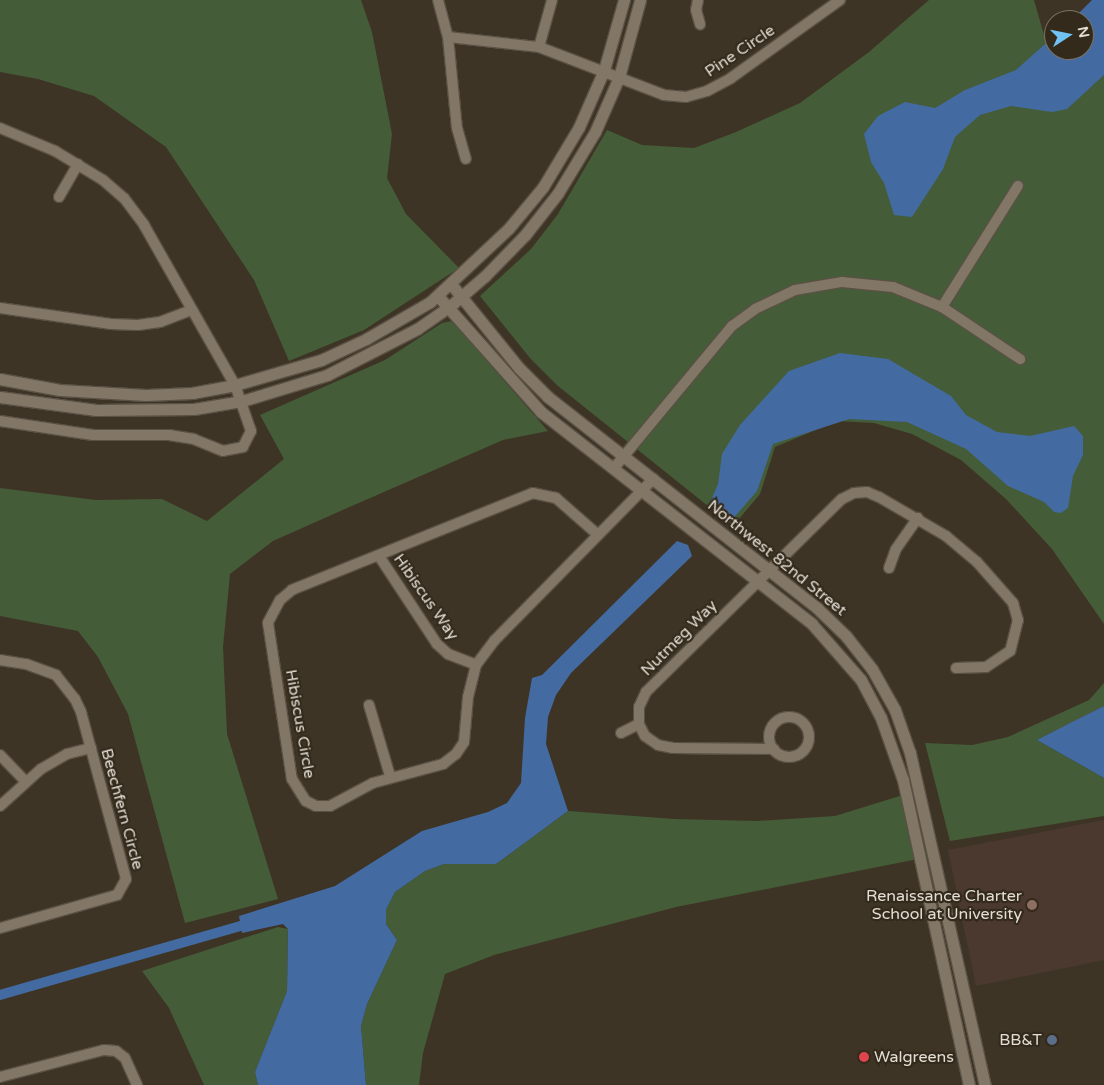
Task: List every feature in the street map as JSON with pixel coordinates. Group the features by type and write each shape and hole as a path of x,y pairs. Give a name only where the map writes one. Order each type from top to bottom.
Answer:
{"street":[{"path":"438,0 448,37 457,128 466,159"},
{"path":"539,47 552,0"},
{"path":"0,379 60,390 146,395 192,392 234,385 321,360 366,339 438,296 509,228 543,187 579,126 604,70 624,0"},
{"path":"0,397 58,406 133,411 194,409 242,401 327,375 373,354 449,308 525,235 558,193 591,139 620,77 640,0"},
{"path":"698,0 700,24"},
{"name":"Pine Circle","path":"448,37 539,47 604,70 664,95 686,97 707,91 731,78 840,0"},
{"path":"0,128 78,164 124,198 144,225 234,385 242,401 251,431 249,439 243,447 228,451 170,435 93,435 0,421"},
{"path":"59,197 78,164"},
{"path":"942,307 1018,186"},
{"path":"614,468 719,340 740,320 778,296 823,284 866,282 893,287 942,307 1020,359"},
{"name":"Northwest 82nd Street","path":"451,284 498,343 548,397 769,570 846,636 872,669 895,710 910,753 985,1085"},
{"name":"Northwest 82nd Street","path":"438,296 540,412 812,624 837,650 860,680 881,718 903,780 969,1085"},
{"path":"0,308 111,324 138,325 160,322 192,310"},
{"name":"Hibiscus Circle","path":"597,534 556,498 533,494 292,590 280,600 268,623 292,779 298,792 306,801 316,806 330,806 390,776 443,764 456,754 464,742 468,697 476,665 495,640 578,558 597,534 642,491 652,478"},
{"name":"Nutmeg Way","path":"639,724 639,706 646,692 842,499 854,492 867,492 918,518 977,562 1013,603 1018,620 1010,651 998,662 986,667 956,668"},
{"path":"888,568 896,549 918,518"},
{"name":"Hibiscus Way","path":"380,556 437,644 448,654 476,665"},
{"name":"Beechfern Circle","path":"0,660 46,670 66,684 81,712 126,879 123,888 116,894 0,928"},
{"path":"369,705 390,776"},
{"path":"621,733 639,724 645,736 658,745 673,748 774,749"},
{"path":"0,806 25,781 68,754 90,748"},
{"path":"0,756 25,781"},
{"path":"0,1077 104,1050 116,1051 125,1058 137,1085"}],"shaded area":[{"name":"Renaissance Charter School at University","path":"1104,820 1104,960 976,986 948,850"}],"green space":[{"path":"0,0 361,0 372,32 392,134 387,178 406,214 459,268 364,330 289,361 254,280 166,147 94,96 38,79 0,72"},
{"path":"929,0 1034,0 1044,35 1044,60 1057,60 1078,98 1104,75 1104,624 1052,549 1006,499 961,460 912,434 874,423 837,421 775,447 760,494 733,526 558,386 530,358 480,296 531,249 558,214 607,130 642,145 694,148 736,132 800,103 869,52"},
{"path":"452,321 548,431 503,440 273,541 230,574 223,647 227,734 278,899 185,923 128,714 98,657 78,631 0,616 0,488 96,500 162,499 207,521 284,459 260,415 385,360 442,323"},
{"path":"1104,683 1104,706 1037,740 1104,778 1104,816 950,841 925,743 972,745 1008,737 1089,700"},
{"path":"903,795 918,859 676,907 494,955 445,974 423,1053 419,1085 366,1085 361,1026 367,1004 397,940 386,924 386,910 395,892 425,871 444,864 496,864 568,811 674,819 757,821 835,816"},
{"path":"278,927 288,929 287,991 255,1072 258,1085 204,1085 169,1008 142,971"}],"water":[{"path":"1092,0 1104,0 1104,75 1067,109 1052,112 1011,106 980,115 955,137 943,169 912,217 894,215 884,183 871,162 864,134 878,116 905,102 935,108 965,90 1016,70 1044,45 1044,60 1094,60 1094,10 1082,10"},
{"path":"840,353 888,359 951,396 966,415 997,432 1030,436 1074,426 1083,436 1083,455 1073,476 1068,508 1061,513 1054,512 1044,502 1008,486 966,449 907,422 849,419 773,444 757,491 731,521 710,503 718,484 722,454 740,425 789,371"},
{"path":"677,541 688,545 692,556 571,673 556,695 548,717 546,744 568,811 496,864 444,864 425,871 395,892 386,910 386,924 397,940 367,1004 361,1026 366,1085 258,1085 255,1072 287,991 288,929 283,924 242,933 239,916 335,886 422,831 488,812 507,803 521,783 525,718 532,678 542,675"},
{"path":"1104,706 1104,778 1037,740 1066,725"}],"waterway":[{"path":"0,995 241,926"}],"place":[{"name":"Renaissance Charter School at University","path":"1032,905"},
{"name":"BB&T","path":"1052,1040"},
{"name":"Walgreens","path":"864,1057"}]}
